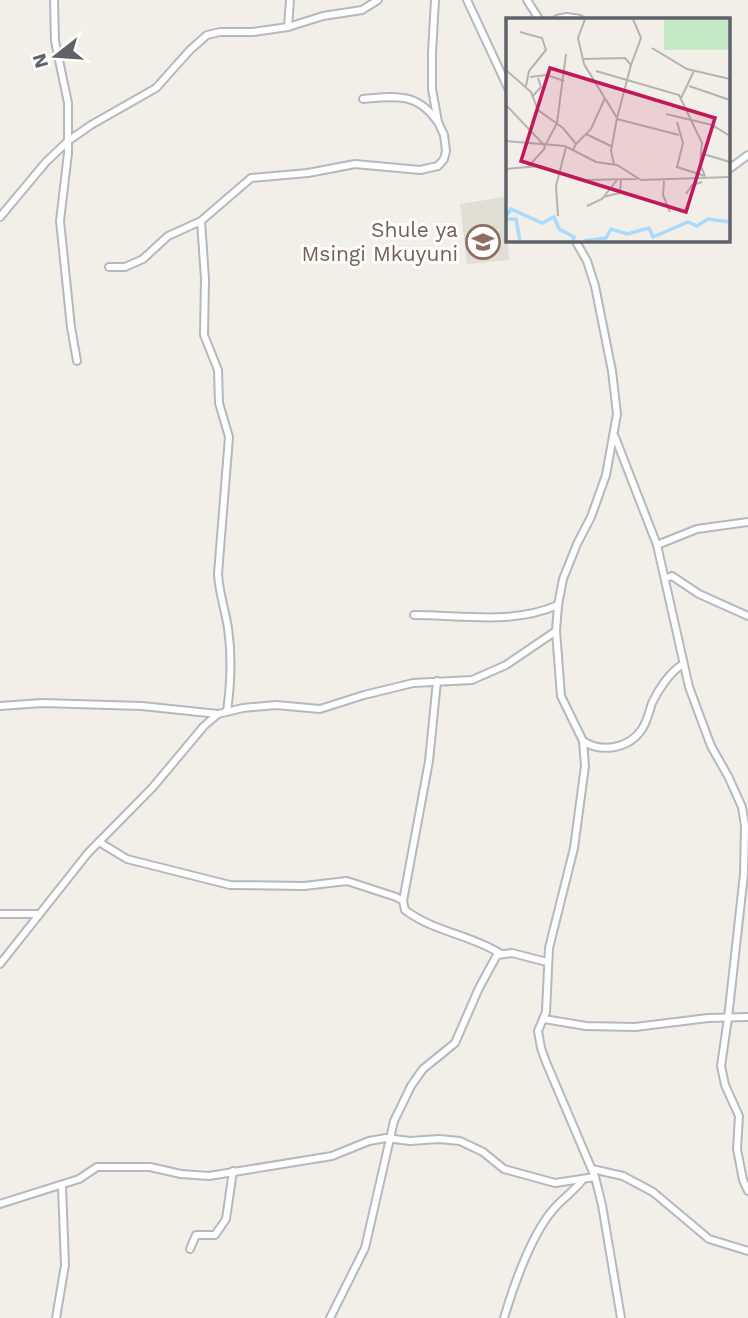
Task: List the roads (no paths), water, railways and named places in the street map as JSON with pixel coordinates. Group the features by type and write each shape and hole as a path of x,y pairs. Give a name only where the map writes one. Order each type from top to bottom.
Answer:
{"street":[{"path":"54,0 55,41 67,94 68,141 60,221 77,361"},
{"path":"288,27 289,0"},
{"path":"0,217 46,162 68,141 156,88 207,35 288,27 323,16 366,8 378,0"},
{"path":"109,267 134,264 143,259 168,236 201,221 242,184 254,178 308,173 355,164 397,169 432,169 441,163 446,151 444,135 438,122 432,73 435,0"},
{"path":"467,0 506,84"},
{"path":"527,0 538,18"},
{"path":"363,99 404,97 423,106 438,122"},
{"path":"730,168 748,155"},
{"path":"201,221 205,279 204,335 218,370 219,403 229,437 218,574 229,641 231,675 227,711"},
{"path":"576,242 587,261 595,286 617,401 606,475 591,517 563,579 558,605 556,631 562,703 583,741 585,766 574,848 551,932 544,1019 538,1031 541,1048 595,1177 621,1318"},
{"path":"614,435 657,545 683,664 703,727 742,807 745,826 744,874 729,1018 720,1066 739,1116 737,1149 743,1181 748,1191"},
{"path":"657,545 697,529 748,522"},
{"path":"666,578 672,576 691,590 748,617"},
{"path":"414,615 510,617 533,614 558,605"},
{"path":"0,964 99,842 218,714 276,705 320,709 396,687 437,681 472,680 506,665 556,631"},
{"path":"583,741 598,749 620,745 634,737 642,730 656,695 676,668 683,664"},
{"path":"437,681 429,761 403,901 405,910 428,925 487,945 501,954"},
{"path":"0,705 42,703 142,706 218,714"},
{"path":"99,842 127,859 230,885 304,886 347,881 403,901"},
{"path":"0,914 40,914"},
{"path":"330,1318 365,1248 394,1121 411,1086 428,1064 455,1043 495,958 501,954 512,953 547,962"},
{"path":"544,1019 586,1026 635,1027 709,1018 748,1017"},
{"path":"0,1204 62,1186 97,1167 150,1167 181,1174 209,1175 332,1156 369,1141 390,1138 460,1142 476,1148 498,1166 513,1173 555,1183 595,1177"},
{"path":"592,1169 616,1173 653,1192 709,1239 748,1251"},
{"path":"190,1249 196,1235 215,1235 226,1219 233,1171"},
{"path":"504,1318 510,1295 540,1231 552,1210 576,1190 583,1179"},
{"path":"56,1318 65,1265 62,1186"}],"place":[{"name":"Shule ya Msingi Mkuyuni","path":"483,242"}]}
